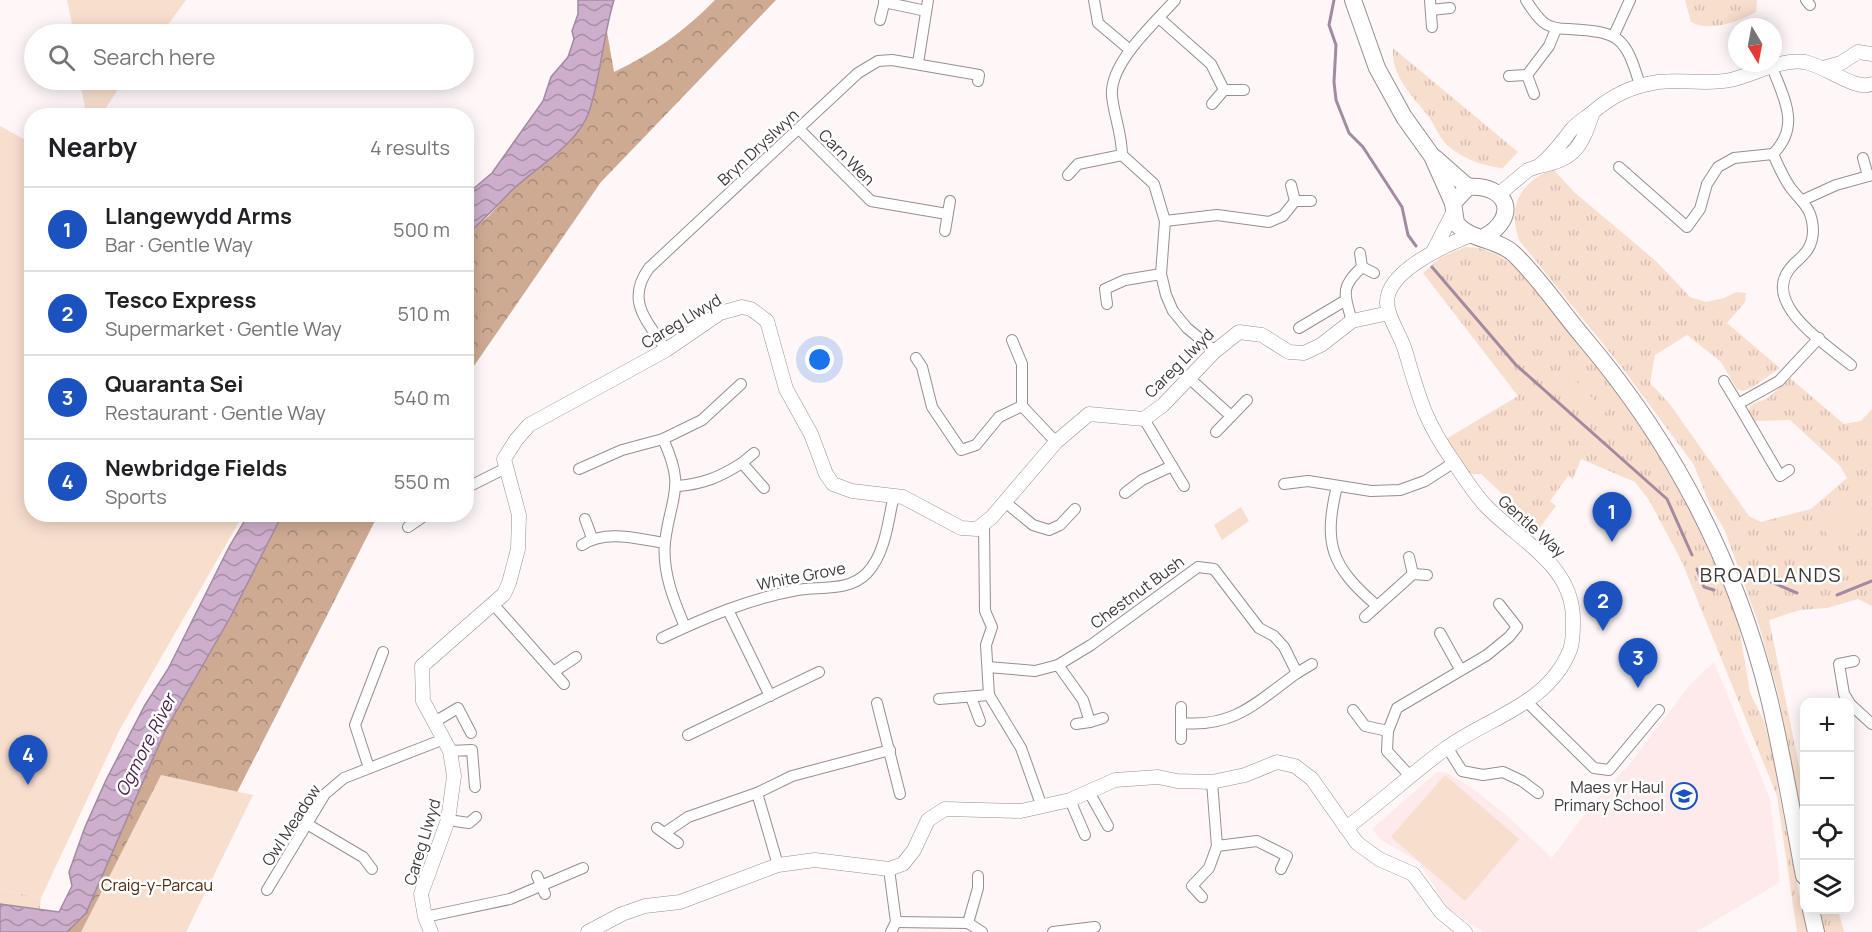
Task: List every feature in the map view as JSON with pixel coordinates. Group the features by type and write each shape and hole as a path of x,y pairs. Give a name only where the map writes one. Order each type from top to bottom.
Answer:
{"main road":[{"path":"1353,0 1377,68 1404,117 1432,156 1468,187 1482,186 1499,194 1505,206 1505,219 1513,253"},
{"path":"1432,156 1453,208 1456,223 1513,253 1611,370 1664,444 1708,525 1739,602 1768,698 1801,860"},
{"path":"1453,208 1468,187"},
{"path":"1477,236 1496,231 1505,219"},
{"path":"1812,914 1816,932"}],"street":[{"path":"1094,0 1098,23 1130,50"},
{"path":"1175,0 1130,50 1113,83 1112,93 1122,135 1122,155 1154,184 1165,221 1161,274 1173,311 1187,328 1215,351"},
{"path":"1526,0 1544,24 1556,29 1590,29 1614,35 1630,56 1640,85"},
{"path":"1614,35 1630,0"},
{"path":"880,20 884,1 927,5 918,63"},
{"path":"1432,27 1431,5 1450,8"},
{"path":"1159,18 1211,64 1224,90"},
{"path":"1509,76 1527,75 1549,46 1556,29"},
{"path":"1823,68 1837,65 1858,52 1871,52"},
{"path":"1849,57 1845,72 1852,83"},
{"name":"Bryn Dryslwyn","path":"666,350 638,303 639,282 649,268 800,130 858,73 878,61 892,60 979,74"},
{"path":"1782,65 1803,62 1823,68 1852,83 1870,87"},
{"path":"1499,194 1528,170 1550,164 1574,153 1581,145 1593,112 1611,97 1640,85 1661,82 1709,84 1757,72"},
{"path":"1687,227 1700,209 1707,184 1718,167 1734,158 1773,154 1786,138 1789,118 1774,72"},
{"path":"1527,75 1534,94"},
{"path":"1212,104 1224,90 1244,90"},
{"name":"Carn Wen","path":"800,130 871,201 947,214"},
{"path":"1773,154 1790,187 1803,200 1811,221 1812,240 1807,252 1788,272 1783,293 1788,309 1851,365"},
{"path":"1068,175 1078,164 1122,155"},
{"path":"1803,200 1836,185 1870,176 1863,158"},
{"path":"1618,167 1697,236"},
{"path":"1291,185 1295,201"},
{"path":"945,231 950,201"},
{"path":"1165,221 1217,215 1269,222 1283,216 1295,201"},
{"path":"1295,201 1311,201"},
{"path":"1389,313 1388,297 1393,287 1434,250 1453,208"},
{"path":"1434,250 1477,236"},
{"path":"1360,253 1362,267"},
{"path":"1362,267 1374,273"},
{"path":"1352,321 1346,300 1346,284 1362,267"},
{"path":"1107,304 1105,290 1125,280 1161,274"},
{"path":"1299,328 1346,300"},
{"name":"Careg Llwyd","path":"431,932 425,917 421,894 448,820 454,776 447,745 436,721 423,701 422,666 504,594 518,549 519,515 504,459 529,425 666,350 729,309 741,307 761,315 771,330 786,388 811,434 826,474 833,484 842,488 894,495 919,503 962,528 977,529 984,525 1005,502 1056,442 1089,414 1144,419 1164,405 1230,336 1248,331 1262,335 1289,352 1305,353 1321,345 1352,321 1389,313"},
{"name":"Gentle Way","path":"1346,828 1448,747 1527,702 1552,681 1570,648 1573,616 1570,596 1563,580 1548,559 1520,538 1483,503 1453,463 1422,408 1404,346 1389,313"},
{"path":"1738,404 1779,381 1819,338"},
{"path":"1012,340 1022,364 1022,406 1056,442"},
{"path":"916,358 922,367 932,407 962,450 976,445 999,417 1022,406"},
{"path":"1189,378 1230,416"},
{"path":"1724,381 1780,476 1789,470"},
{"path":"579,470 621,450 663,439 702,420 741,384"},
{"path":"1216,432 1247,400"},
{"path":"1144,419 1184,486"},
{"path":"663,439 678,486 665,543 669,582 685,627"},
{"path":"678,486 697,485 719,478 754,453"},
{"path":"742,463 764,488"},
{"path":"1284,484 1308,481 1371,491 1400,490 1425,481 1453,463"},
{"path":"1125,492 1142,480 1172,466"},
{"path":"474,484 506,468"},
{"path":"1336,486 1330,516 1332,554 1350,580 1376,605"},
{"name":"White Grove","path":"662,638 740,603 812,588 846,585 864,576 881,549 894,495"},
{"path":"1005,502 1034,525 1049,530 1060,525 1075,509"},
{"path":"585,519 592,538"},
{"path":"408,527 415,522"},
{"path":"984,525 985,611 992,627 986,645 989,695 1002,721 1021,748 1042,807"},
{"path":"582,545 592,538 603,536 665,543"},
{"path":"1409,557 1413,574"},
{"name":"Chestnut Bush","path":"988,667 1035,671 1058,665 1091,645 1198,567 1208,566 1214,569 1259,628 1274,636 1284,647 1297,673"},
{"path":"1365,616 1413,574 1427,576"},
{"path":"493,604 555,671 564,684"},
{"path":"1410,776 1388,751 1388,730 1397,708 1487,655 1509,637 1517,627 1499,604"},
{"path":"728,610 770,696"},
{"path":"1440,633 1460,669"},
{"path":"369,768 355,725 384,652"},
{"path":"555,671 576,657"},
{"path":"1846,698 1838,658 1854,661"},
{"path":"1181,723 1203,725 1228,720 1311,664"},
{"path":"1058,665 1083,700 1090,722"},
{"path":"688,735 819,672"},
{"path":"939,699 989,695"},
{"path":"971,697 980,721"},
{"path":"1527,702 1594,768 1601,770 1609,770 1659,710"},
{"path":"877,703 900,794"},
{"path":"1181,707 1181,740"},
{"path":"436,721 458,708 471,733"},
{"path":"1854,708 1872,724"},
{"path":"1353,710 1365,726 1388,730"},
{"path":"1076,724 1103,718"},
{"path":"447,745 472,750 475,787"},
{"name":"Owl Meadow","path":"267,890 325,794 344,778 369,768 447,745"},
{"path":"1448,747 1462,771 1483,775 1503,772 1522,781 1538,793"},
{"path":"678,843 662,830 688,817 757,793 792,776 890,750"},
{"path":"588,932 622,914 645,906 680,902 778,865 815,860 889,869 903,864 914,850 928,820 945,809 1007,812 1070,800 1115,780 1158,777 1176,781 1212,782 1245,775 1277,762 1295,766 1312,779 1346,828 1365,850 1413,874 1441,912 1465,932"},
{"path":"1202,897 1192,886 1209,868 1217,846 1212,782"},
{"path":"1089,792 1108,826"},
{"path":"757,793 778,865"},
{"path":"1070,800 1085,835"},
{"path":"448,820 468,823 476,817"},
{"path":"308,824 367,853 372,869"},
{"path":"1217,846 1257,841 1287,856 1281,869"},
{"path":"425,917 500,902 525,894 541,885 556,882 583,868"},
{"path":"889,869 893,927 968,923 982,932"},
{"path":"968,923 978,888 978,876"},
{"path":"1053,932 1095,927"}],"shaded area":[{"name":"Maes yr Haul Primary School","path":"1714,662 1770,799 1780,882 1696,932 1483,932 1448,908 1419,862 1381,840 1372,829 1437,772 1447,773 1472,788 1506,815 1552,858 1595,801 1629,765 1690,685"}],"green space":[{"path":"67,0 186,0 168,24 72,24"},
{"path":"715,0 776,0 601,182 474,366 474,228 489,216 510,192 581,128 589,111 606,26 614,72 642,58 692,22"},
{"path":"1685,0 1757,0 1756,12 1743,18 1728,18 1728,23 1715,26 1691,22"},
{"path":"1393,48 1518,152 1503,168 1474,161 1447,145 1429,117 1404,86 1393,58"},
{"path":"82,90 118,90 106,108 85,108"},
{"path":"0,126 24,139 24,522 239,522 120,729 41,898 0,889"},
{"path":"1553,169 1574,192 1657,262 1690,297 1706,302 1724,298 1736,292 1746,293 1745,302 1727,323 1780,368 1751,388 1743,391 1737,389 1721,362 1687,335 1655,355 1650,383 1669,403 1749,516 1761,522 1811,509 1847,478 1840,466 1790,420 1752,421 1748,412 1751,405 1768,398 1790,378 1844,424 1861,421 1872,409 1872,606 1858,599 1827,608 1800,610 1769,620 1800,770 1800,811 1778,693 1758,622 1725,531 1710,505 1694,465 1620,365 1519,240 1515,216 1519,196 1532,181"},
{"path":"1465,247 1479,248 1496,254 1518,268 1598,364 1676,480 1729,596 1739,627 1750,693 1764,721 1775,765 1800,897 1800,914 1803,914 1807,932 1797,932 1777,796 1682,562 1649,500 1635,482 1581,459 1573,479 1568,476 1550,501 1556,506 1538,530 1530,530 1523,525 1527,517 1481,474 1469,474 1446,439 1518,396 1423,273 1440,258"},
{"path":"1573,378 1606,412 1594,423 1561,388"},
{"path":"1241,507 1249,521 1222,540 1214,525"},
{"path":"1842,507 1855,512 1860,525 1855,538 1842,543 1829,538 1824,525 1829,512"},
{"path":"278,522 374,522 166,932 67,932 86,913 165,731 231,616"},
{"path":"1814,551 1848,568 1839,585 1806,569"},
{"name":"Craig-y-Parcau","path":"161,775 253,795 186,932 81,932"},
{"path":"1445,775 1519,839 1465,901 1391,837"},
{"path":"0,889 41,898 37,932 0,932"},
{"path":"1821,914 1839,914 1844,932 1825,932"}],"water":[{"path":"578,0 614,0 596,84 583,125 565,146 519,184 474,228 474,188 492,173 543,101 551,77 568,57 574,39 572,31 578,14"},
{"name":"Ogmore River","path":"244,522 278,522 231,616 165,731 86,913 67,932 0,932 0,904 59,912 72,886 69,872 85,827 106,780 145,705 168,669"}],"waterway":[{"path":"1334,0 1329,25 1336,45 1334,82 1336,100 1349,133 1363,147 1402,207 1408,235 1416,246"},
{"path":"1432,267 1516,365 1667,499 1692,555"},
{"path":"1697,569 1704,587 1714,590"},
{"path":"1769,581 1797,593"},
{"path":"1837,595 1872,581"}],"place":[{"name":"Llangewydd Arms","path":"1612,542"},
{"name":"Tesco Express","path":"1603,631"},
{"name":"Quaranta Sei","path":"1638,688"},
{"name":"Newbridge Fields","path":"28,785"},
{"name":"Maes yr Haul Primary School","path":"1684,796"}],"district":[{"name":"BROADLANDS","path":"1771,574"}]}
